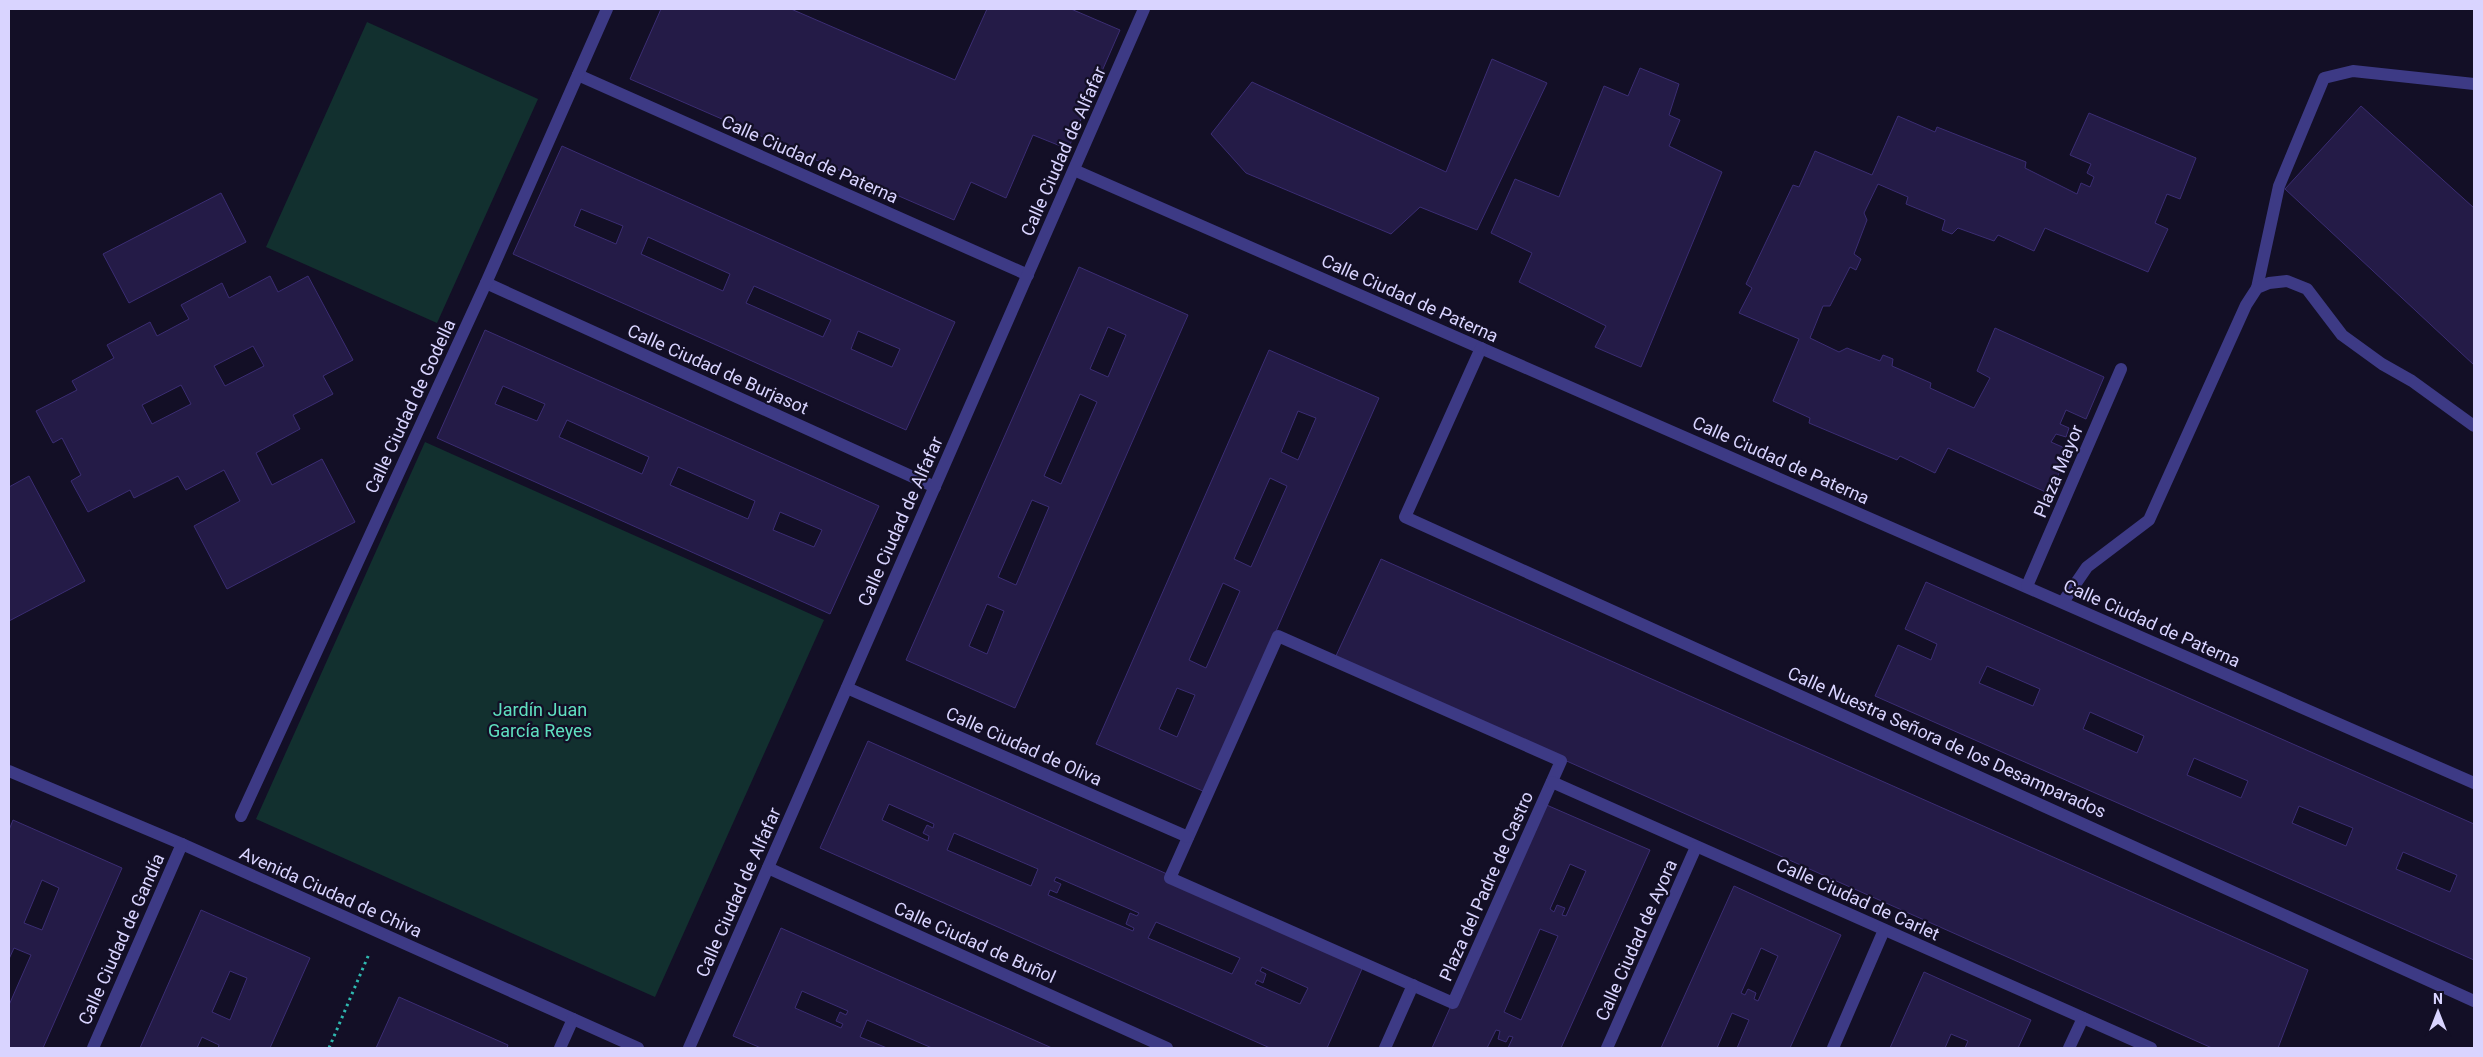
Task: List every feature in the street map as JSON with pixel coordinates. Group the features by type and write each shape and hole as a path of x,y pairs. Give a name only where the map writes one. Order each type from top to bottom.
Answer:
{"street":[{"name":"Calle Ciudad de Godella","path":"241,816 486,283 607,9"},
{"name":"Calle Ciudad de Alfafar","path":"689,1048 1144,9"},
{"path":"2063,602 2086,567 2149,520 2246,305 2257,288 2279,186 2324,78 2353,71 2474,84"},
{"name":"Calle Ciudad de Paterna","path":"578,75 1028,275"},
{"name":"Calle Ciudad de Paterna","path":"1074,170 2474,783"},
{"path":"2257,288 2269,283 2287,281 2307,289 2342,335 2382,364 2412,381 2474,426"},
{"name":"Calle Ciudad de Burjasot","path":"486,283 935,487"},
{"name":"Calle Nuestra Señora de los Desamparados","path":"1481,348 1405,517 2474,1001"},
{"name":"Plaza Mayor","path":"2027,586 2121,369"},
{"name":"Plaza del Padre de Castro","path":"1278,636 1561,761 1552,782 1453,1003 1170,878 1278,636"},
{"name":"Calle Ciudad de Oliva","path":"847,688 1188,837"},
{"name":"Avenida Ciudad de Chiva","path":"9,771 182,844 638,1048"},
{"name":"Calle Ciudad de Carlet","path":"1552,782 2151,1048"},
{"name":"Calle Ciudad de Gandía","path":"93,1048 182,844"},
{"name":"Calle Ciudad de Ayora","path":"1607,1048 1696,847"},
{"name":"Calle Ciudad de Buñol","path":"768,868 1167,1048"},
{"path":"1833,1048 1884,930"},
{"path":"1385,1048 1413,985"},
{"path":"2069,1048 2083,1018"},
{"path":"560,1048 573,1019"}],"path":[{"path":"329,1048 378,932"}],"green space":[{"path":"367,22 538,99 437,323 266,247"},
{"name":"Jardín Juan García Reyes","path":"425,442 824,620 655,997 256,819"}],"building":[{"path":"661,9 791,9 955,80 987,9 1071,9 1120,30 1068,149 1033,135 1006,198 971,182 954,220 630,79"},
{"path":"1492,59 1547,83 1477,230 1420,207 1391,234 1246,173 1211,134 1252,82 1446,172"},
{"path":"1640,68 1679,84 1669,115 1680,120 1669,146 1722,172 1641,367 1595,347 1606,326 1519,282 1532,253 1491,233 1515,179 1559,197 1604,86 1628,96"},
{"path":"2361,106 2474,208 2474,365 2285,189"},
{"path":"2089,113 2196,158 2180,199 2167,194 2155,223 2168,229 2148,272 2045,228 2034,251 1998,235 1994,241 1958,228 1952,234 1942,230 1945,220 1906,204 1908,197 1878,184 1864,213 1867,220 1854,254 1861,259 1856,270 1850,267 1830,306 1823,306 1810,338 1839,352 1847,348 1880,361 1883,355 1893,359 1892,366 1931,383 1930,388 1974,408 1990,378 1977,371 1995,328 2104,377 2086,419 2066,410 2060,424 2069,428 2066,437 2056,434 2051,442 2069,450 2050,494 1948,448 1935,473 1900,456 1897,460 1809,423 1810,418 1773,401 1799,339 1739,313 1752,288 1746,284 1793,185 1799,187 1815,151 1872,175 1898,116 1935,132 1937,127 2026,162 2025,168 2077,194 2081,183 2090,187 2094,177 2087,173 2091,164 2070,155"},
{"path":"562,146 955,322 906,430 513,254","holes":["581,209 623,226 616,244 574,226","648,237 730,274 723,291 641,254","754,286 831,320 823,337 746,303","858,331 900,349 892,367 851,349"]},
{"path":"221,193 246,242 129,303 103,254"},
{"path":"1079,267 1188,315 1015,708 906,660","holes":["1108,327 1126,335 1108,377 1090,369","1080,394 1097,402 1061,484 1044,476","1032,500 1049,507 1016,585 998,577","987,604 1004,611 987,654 969,646"]},
{"path":"270,276 278,292 308,276 353,360 323,376 333,394 293,415 300,429 256,453 272,485 322,459 355,522 227,589 194,526 240,501 224,470 186,490 178,476 134,498 130,490 88,512 71,481 81,475 62,438 53,443 36,411 77,390 72,381 114,358 107,345 150,322 157,336 189,319 181,305 222,283 229,298","holes":["253,346 264,366 225,386 214,366","181,385 191,404 152,424 142,405"]},
{"path":"485,330 879,506 830,614 437,438","holes":["503,386 545,404 537,421 495,404","567,420 649,457 642,474 559,437","678,467 755,501 748,519 670,485","780,512 822,530 814,547 773,530"]},
{"path":"1269,350 1379,398 1205,792 1096,744","holes":["1298,411 1316,418 1298,460 1281,452","1270,478 1287,486 1251,567 1234,559","1223,583 1240,591 1206,668 1189,660","1177,688 1195,695 1177,737 1159,729"]},
{"path":"29,476 85,581 9,621 9,487"},
{"path":"1381,559 2308,970 2278,1048 2212,1048 1335,658"},
{"path":"1926,582 2474,824 2474,960 1875,696 1898,645 1931,660 1937,644 1905,629","holes":["1987,666 2040,689 2033,706 1979,683","2090,712 2144,736 2137,753 2083,729","2194,758 2248,781 2241,798 2187,775","2299,806 2353,828 2346,846 2292,823","2403,852 2457,875 2450,892 2396,869"]},
{"path":"868,741 1365,962 1327,1048 1270,1048 820,848","holes":["889,804 934,824 933,828 927,825 923,833 929,836 928,841 882,820","954,833 1038,869 1031,886 947,850","1056,877 1139,913 1137,916 1130,913 1126,924 1134,928 1133,931 1048,895 1050,890 1057,893 1061,884 1054,881","1156,922 1240,958 1232,974 1148,938","1262,967 1308,988 1300,1004 1255,984 1257,980 1263,983 1266,974 1260,971"]},
{"path":"1542,803 1650,850 1561,1048 1508,1048 1513,1037 1509,1036 1506,1042 1498,1039 1500,1031 1496,1030 1487,1048 1432,1048","holes":["1570,864 1586,871 1566,916 1562,915 1565,908 1557,905 1554,912 1550,909","1540,929 1558,936 1521,1020 1504,1012"]},
{"path":"13,820 122,868 43,1048 9,1048 9,1005 31,955 14,948 9,959 9,830","holes":["42,880 59,888 42,930 24,923"]},
{"path":"1734,886 1841,935 1790,1048 1737,1048 1749,1020 1732,1013 1717,1048 1661,1048","holes":["1761,948 1778,956 1758,1001 1754,999 1756,993 1748,989 1745,995 1741,993"]},
{"path":"201,910 310,958 270,1048 218,1048 219,1045 202,1037 197,1048 140,1048","holes":["230,971 247,978 230,1020 212,1012"]},
{"path":"781,928 1052,1048 932,1048 867,1020 860,1037 887,1048 761,1048 733,1036","holes":["802,991 848,1011 846,1015 840,1012 836,1021 843,1024 841,1028 795,1008"]},
{"path":"1924,972 2031,1020 2018,1048 1965,1048 1968,1041 1951,1034 1945,1048 1890,1048"},
{"path":"399,997 508,1045 507,1048 376,1048"}]}
